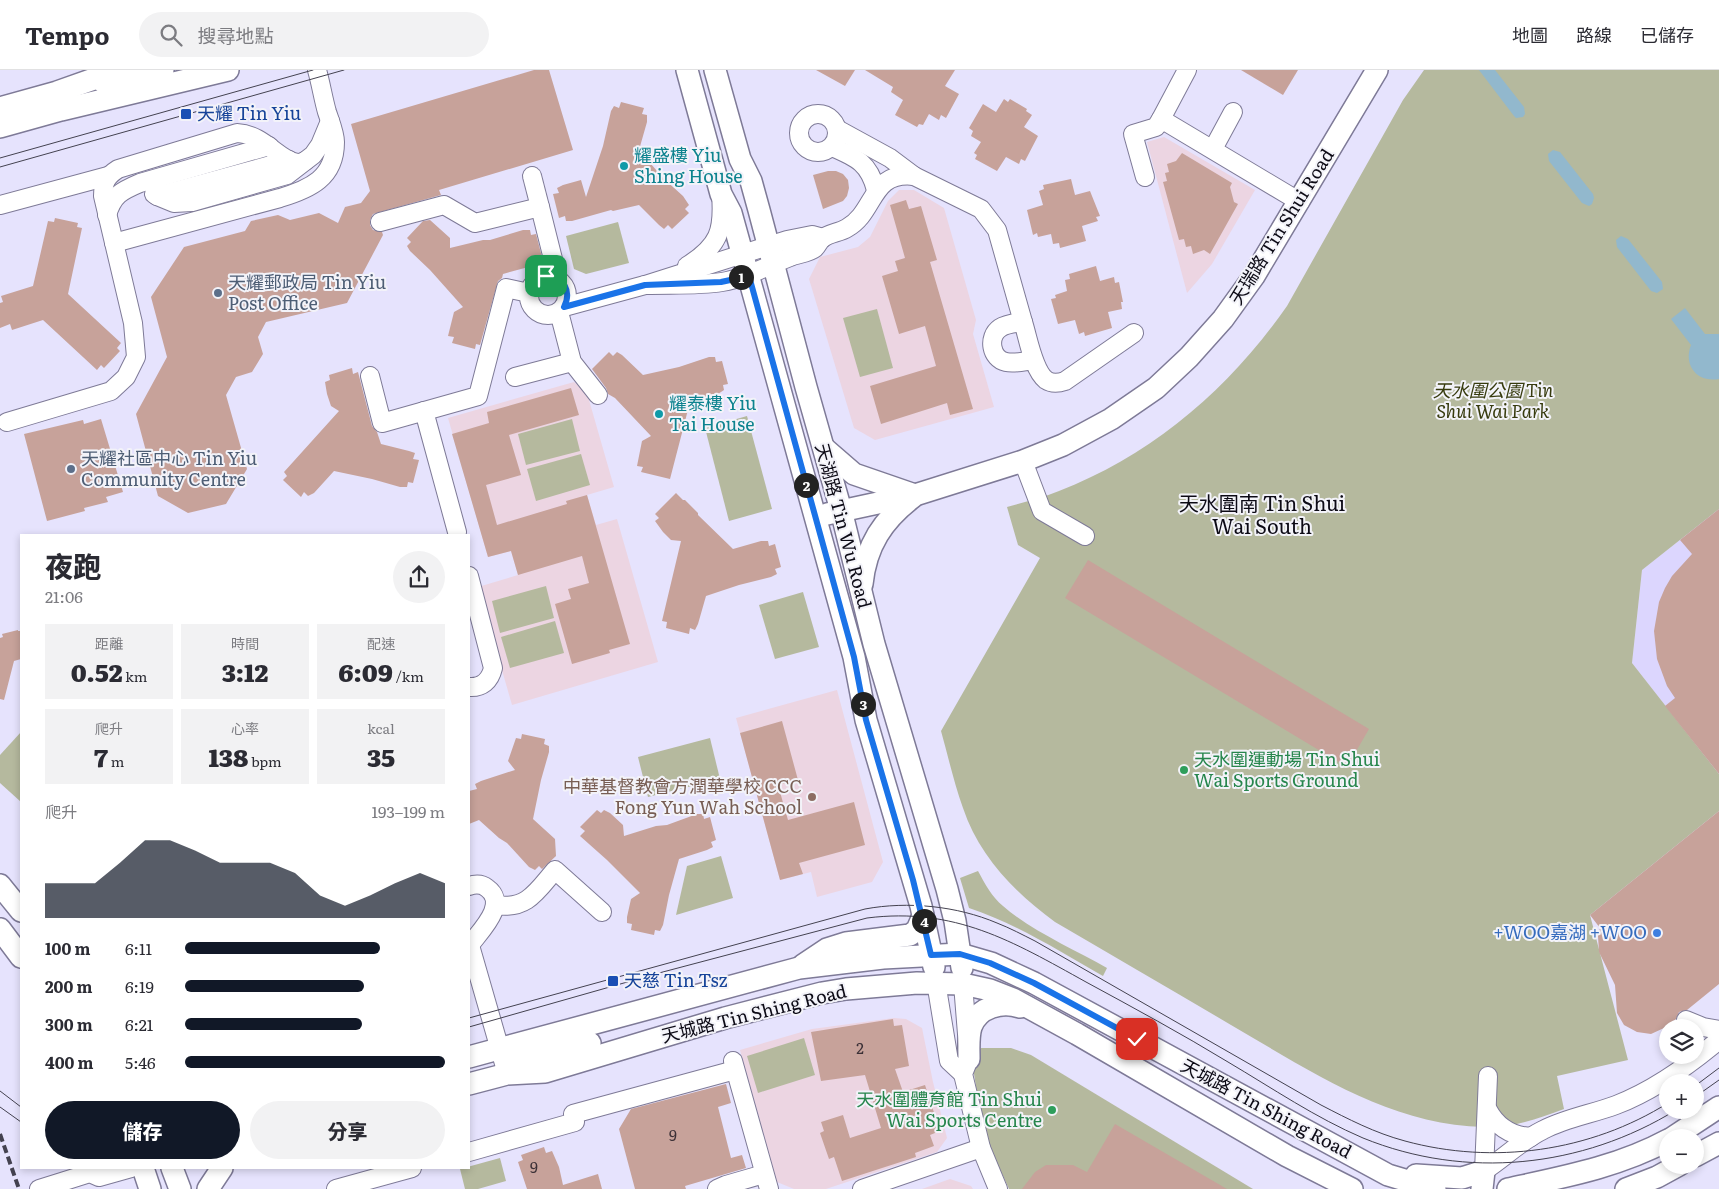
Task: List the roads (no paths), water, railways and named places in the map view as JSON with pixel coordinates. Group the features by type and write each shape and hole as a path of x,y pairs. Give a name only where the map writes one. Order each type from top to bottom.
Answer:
{"main road":[{"path":"0,108 57,92 119,70"},
{"path":"57,92 163,70"},
{"path":"0,127 61,110 228,70"},
{"name":"天湖路 Tin Wu Road","path":"687,70 721,194 731,213 743,254 854,657 866,720 923,916 936,982"},
{"name":"天湖路 Tin Wu Road","path":"715,70 740,159 751,181 772,255 822,446 841,510 874,644 947,889 960,954 963,984"},
{"name":"天瑞路 Tin Shui Road","path":"815,517 915,495 1023,461 1063,445 1111,419 1156,388 1189,357 1223,318 1254,276 1300,202 1377,70"},
{"path":"822,446 854,474 915,495"},
{"path":"861,592 867,558 882,526 898,508 915,495"},
{"path":"0,885 20,910"},
{"path":"799,968 827,949 846,943 910,935 917,930 923,916"},
{"path":"0,929 20,956"},
{"name":"天城路 Tin Shing Road","path":"470,1056 498,1042 799,968 869,959 960,954 990,963 1034,983 1388,1175 1435,1189"},
{"name":"天城路 Tin Shing Road","path":"470,1084 507,1074 545,1072 725,1018 822,993 846,989 936,982 963,984 990,990 1013,999 1286,1156 1352,1189"},
{"path":"966,1066 972,1026 976,1019 988,1009 1000,1004 1011,1004 1039,1013"},
{"path":"470,1044 498,1042 522,1058 533,1058 611,1038 662,1037"},
{"path":"1686,1129 1719,1108"},
{"path":"1704,1151 1719,1143"},
{"path":"1508,1189 1586,1172 1635,1156 1659,1144"},
{"path":"1370,1165 1414,1175 1483,1180"},
{"path":"143,1169 150,1189"},
{"path":"172,1169 180,1189"},
{"path":"208,1189 221,1169"},
{"path":"1626,1189 1662,1174"}],"street":[{"path":"114,243 304,191 315,184 326,173 333,157 336,140 317,70"},
{"path":"1145,177 1133,134 1156,127 1187,70"},
{"path":"1213,149 1233,112"},
{"path":"818,114 830,118 837,129 838,136 832,147 822,153 810,151 801,142 799,130 806,118 818,114"},
{"path":"1161,119 1300,202"},
{"path":"126,189 138,188 157,196 297,160 313,154 320,145 330,121"},
{"path":"837,129 890,158 914,176 981,209 997,230 1034,360 1048,381 1065,381 1134,333"},
{"path":"0,205 108,176 118,169 237,133 247,134 297,160"},
{"path":"107,215 110,204 117,195 126,189 269,146"},
{"path":"832,147 862,162 873,178 876,190"},
{"path":"7,422 111,391 126,377 136,357 133,323 103,196 103,185 108,176"},
{"path":"532,176 558,279"},
{"path":"645,285 721,282 749,276 772,255 812,235 823,238 853,225 865,210 876,190 885,181 894,176 914,176"},
{"path":"667,278 707,252 715,243 721,220 721,194"},
{"path":"380,222 444,205 475,223 540,207"},
{"path":"598,395 572,362 561,309 568,295 563,283 553,276 540,278 531,287 529,299 535,310 547,315 561,309 743,254 772,255"},
{"path":"370,376 382,423 478,396 506,288 529,293"},
{"path":"1023,322 1002,326 996,331 992,347 996,356 1004,362 1015,363 1034,360"},
{"path":"515,377 572,362"},
{"path":"424,411 453,534"},
{"path":"1023,461 1042,511 1084,536"},
{"path":"470,580 493,668 488,680 484,684 470,687"},
{"path":"496,905 511,906 529,900 555,870 602,912"},
{"path":"470,886 479,885 486,887 495,898 496,905 494,912 470,943"},
{"path":"470,951 474,979 498,1042 507,1074"},
{"path":"936,982 949,1061 966,1066"},
{"path":"963,984 966,1066 981,1148 998,1189"},
{"path":"1704,1027 1719,1030"},
{"path":"1704,1049 1719,1040"},
{"path":"1483,1180 1531,1137 1559,1123 1617,1105 1636,1096 1679,1064"},
{"path":"470,1152 575,1122 573,1114 734,1065 766,1182 724,1188"},
{"path":"1483,1180 1488,1110 1488,1076"},
{"path":"1488,1110 1492,1118 1505,1130 1513,1134 1531,1137"},
{"path":"862,1189 981,1148"},
{"path":"39,1189 91,1170 99,1177 127,1169"},
{"path":"336,1189 375,1172 403,1169"}],"water":[{"path":"1479,70 1495,70 1524,107 1525,114 1523,117 1516,118 1514,116"},
{"path":"1553,150 1560,152 1593,194 1592,204 1589,206 1582,203 1549,161 1548,154"},
{"path":"1621,236 1628,239 1662,282 1663,289 1657,293 1651,291 1617,247 1616,240"},
{"path":"1685,308 1705,334 1719,334 1719,379 1711,380 1704,378 1698,375 1691,366 1689,352 1691,345 1671,319"}],"tram line":[{"path":"0,158 313,70"},
{"path":"0,167 344,70"},
{"path":"470,1018 865,909 915,905 949,909 982,917 1035,941 1321,1105 1372,1130 1394,1138 1438,1148 1472,1152 1540,1149 1574,1143 1606,1133 1638,1120 1659,1108"},
{"path":"470,1027 659,973 867,918 899,916 928,918 982,931 1033,953 1176,1031 1328,1121 1363,1138 1402,1151 1442,1160 1483,1163 1523,1162 1563,1155 1602,1145 1640,1130 1660,1119"},
{"path":"1704,1079 1719,1068"},
{"path":"1704,1091 1719,1080"},
{"path":"0,1091 20,1106"},
{"path":"0,1107 20,1121"}],"railway":[{"path":"0,1134 19,1189"}],"place":[{"name":"天耀 Tin Yiu","path":"186,114"},
{"name":"耀盛樓 Yiu Shing House","path":"624,166"},
{"name":"天耀郵政局 Tin Yiu Post Office","path":"218,293"},
{"name":"耀泰樓 Yiu Tai House","path":"659,414"},
{"name":"天耀社區中心 Tin Yiu Community Centre","path":"71,469"},
{"name":"天水圍運動場 Tin Shui Wai Sports Ground","path":"1184,770"},
{"name":"中華基督教會方潤華學校 CCC Fong Yun Wah School","path":"812,797"},
{"name":"+WOO嘉湖 +WOO","path":"1657,933"},
{"name":"天慈 Tin Tsz","path":"613,981"},
{"name":"天水圍體育館 Tin Shui Wai Sports Centre","path":"1052,1110"}],"district":[{"name":"天水圍南 Tin Shui Wai South","path":"1262,516"}],"park label":[{"name":"天水圍公園 Tin Shui Wai Park","path":"1493,401"}]}
